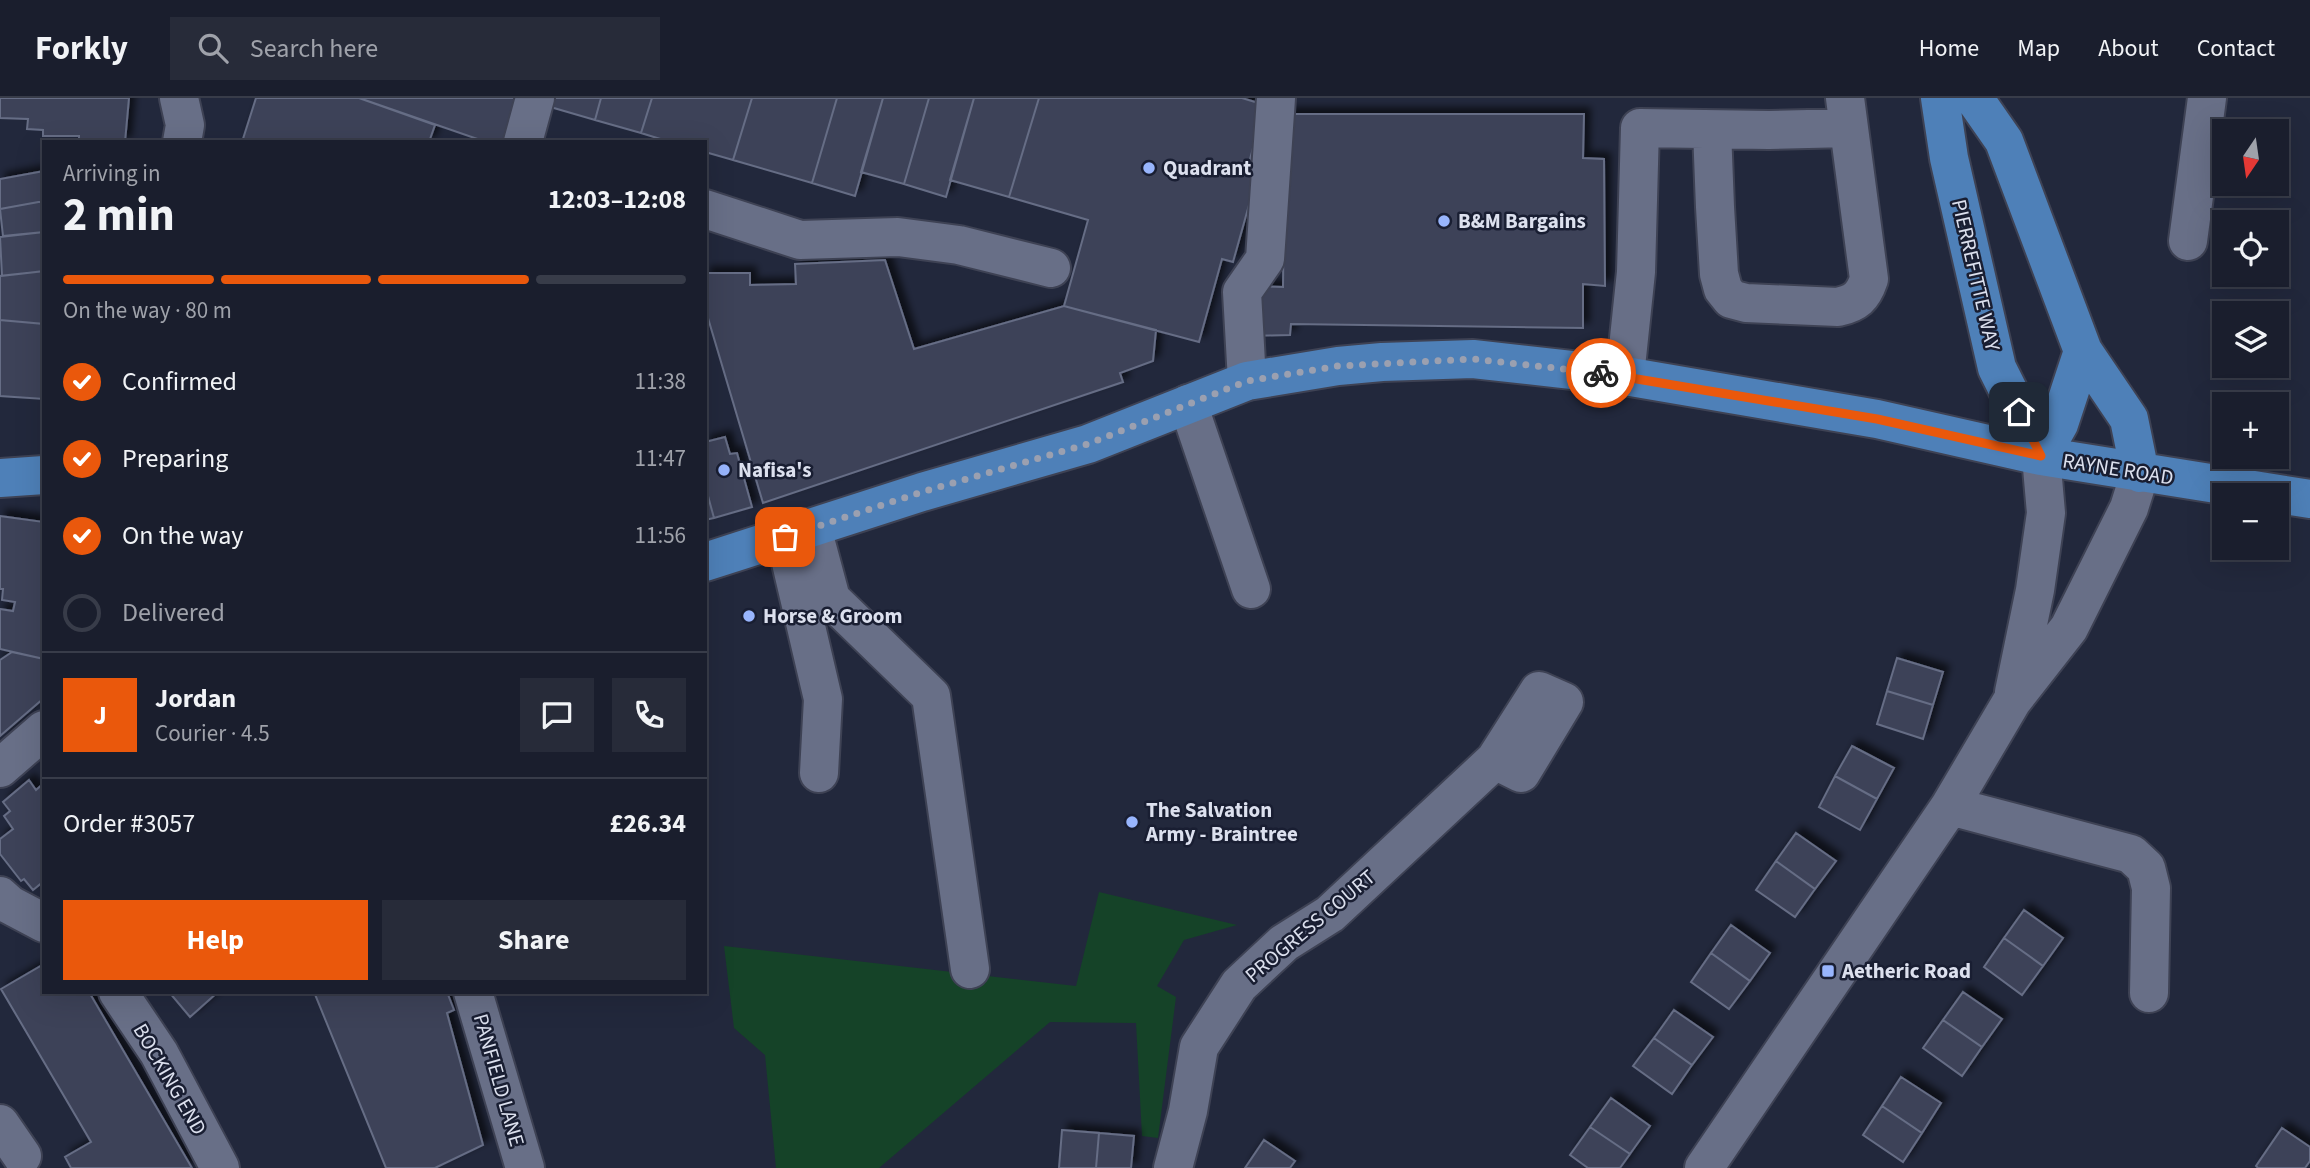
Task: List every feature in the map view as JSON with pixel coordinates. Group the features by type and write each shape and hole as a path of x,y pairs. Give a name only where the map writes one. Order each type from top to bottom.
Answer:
{"main road":[{"name":"PIERREFITTE WAY","path":"1940,98 1949,158 1997,368 2041,456"},
{"path":"1974,98 2004,141 2083,351 2129,419 2140,473"},
{"path":"2041,456 2059,424 2083,351"},
{"name":"RAYNE ROAD","path":"707,561 922,492 1088,444 1247,381 1338,366 1473,359 1625,376 1877,419 2041,456 2310,499"},
{"path":"0,478 42,475"}],"street":[{"path":"179,98 185,125 182,140"},
{"path":"524,140 535,98"},
{"path":"1247,381 1242,292 1265,259 1276,98"},
{"path":"2188,241 2207,98"},
{"path":"1625,376 1636,272 1640,128 1713,130 1846,113 1869,279 1864,295 1852,304 1838,307 1746,303 1731,299 1723,289 1715,207 1713,130"},
{"path":"707,210 800,240 898,237 959,245 1051,268"},
{"path":"1188,404 1251,589"},
{"path":"2012,701 2035,590 2046,513 2041,456"},
{"path":"1704,1168 1950,806 2012,701 2069,628 2129,508 2140,473"},
{"path":"799,533 823,699 819,773"},
{"path":"799,533 831,600 932,696 970,969"},
{"path":"0,768 42,732"},
{"name":"PROGRESS COURT","path":"1173,1168 1188,1111 1199,1047 1239,985 1283,943 1330,914 1495,760"},
{"path":"1950,806 2131,854 2146,868 2151,888 2149,993"},
{"path":"0,896 10,905 42,922"},
{"name":"BOCKING END","path":"119,994 159,1053 220,1168"},
{"name":"PANFIELD LANE","path":"475,994 525,1168"},
{"path":"0,1124 22,1156"}],"green space":[{"path":"1099,892 1237,925 1184,940 1157,986 1176,997 1158,1138 1142,1136 1136,1023 1050,1022 879,1168 776,1168 765,1055 734,1028 724,946 1076,986"}],"building":[{"path":"0,98 129,98 125,140 79,140 79,136 43,136 43,130 27,129 28,119 0,118"},
{"path":"256,98 359,98 435,125 430,140 243,140"},
{"path":"359,98 520,98 505,140 480,140"},
{"path":"549,98 601,98 595,120 547,106"},
{"path":"601,98 652,98 641,133 595,120"},
{"path":"652,98 752,98 733,160 707,153 707,140 664,140 641,133"},
{"path":"752,98 837,98 812,183 733,160"},
{"path":"837,98 883,98 855,196 812,183"},
{"path":"883,98 929,98 904,184 861,172"},
{"path":"929,98 974,98 946,197 904,184"},
{"path":"974,98 1039,98 1009,197 950,180"},
{"path":"1039,98 1242,98 1265,105 1247,170 1258,173 1233,262 1222,259 1199,342 1064,306 1088,220 1009,197"},
{"name":"B&M Bargains","path":"1285,114 1584,114 1583,158 1604,159 1605,286 1583,284 1583,328 1291,324 1290,335 1249,336 1250,286 1283,287"},
{"path":"42,171 42,201 0,209 0,179"},
{"path":"42,201 42,232 3,236 0,209"},
{"path":"42,232 42,271 2,276 0,237"},
{"path":"885,260 914,349 1064,306 1156,330 1153,361 1120,373 1123,382 763,503 707,315 707,273 750,273 750,285 796,284 795,264"},
{"path":"42,271 42,324 0,320 0,276"},
{"path":"0,320 42,324 42,399 0,396"},
{"name":"Nafisa's","path":"725,437 730,454 737,453 752,507 714,518 707,492 707,442"},
{"path":"707,492 714,518 707,520"},
{"path":"0,516 42,522 42,659 0,649 0,609 13,611 15,602 2,600 3,589 0,589"},
{"path":"12,652 42,659 42,700 0,736 0,660"},
{"path":"1897,658 1943,672 1933,705 1887,691"},
{"path":"1887,691 1933,705 1923,739 1877,724"},
{"path":"1852,746 1894,768 1877,799 1835,776"},
{"path":"1835,776 1877,799 1860,830 1819,807"},
{"path":"29,780 36,790 42,785 42,883 33,890 24,879 21,881 0,854 0,839 13,829 4,816 10,811 3,802"},
{"path":"1796,833 1836,861 1815,889 1776,861"},
{"path":"1776,861 1815,889 1795,917 1756,890"},
{"path":"2024,910 2063,938 2043,966 2004,938"},
{"path":"1731,925 1770,953 1750,981 1711,953"},
{"path":"2004,938 2043,966 2022,995 1984,967"},
{"path":"1711,953 1750,981 1729,1009 1691,982"},
{"path":"42,965 42,994 90,994 192,1168 71,1168 65,1157 91,1142 1,989"},
{"path":"1963,992 2002,1019 1982,1047 1943,1020"},
{"path":"171,994 216,994 190,1017"},
{"path":"315,994 448,994 454,1010 447,1013 483,1145 435,1168 386,1168"},
{"path":"1674,1010 1713,1037 1692,1065 1654,1038"},
{"path":"1943,1020 1982,1047 1962,1076 1923,1048"},
{"path":"1654,1038 1692,1065 1672,1094 1633,1066"},
{"path":"1901,1077 1941,1103 1922,1133 1882,1106"},
{"path":"1611,1098 1650,1126 1630,1154 1590,1127"},
{"path":"1882,1106 1922,1133 1903,1162 1863,1135"},
{"path":"1590,1127 1630,1154 1620,1168 1588,1168 1570,1155"},
{"path":"2282,1128 2310,1147 2310,1161 2305,1168 2258,1168 2256,1166"},
{"path":"1062,1130 1099,1133 1096,1168 1059,1168"},
{"path":"1099,1133 1134,1136 1131,1168 1096,1168"},
{"path":"1264,1140 1295,1161 1290,1168 1245,1168"}],"way so far":[{"path":"785,537 922,492 1088,444 1247,381 1338,366 1473,359 1601,373"}],"place":[{"name":"Quadrant","path":"1149,168"},
{"name":"B&M Bargains","path":"1444,221"},
{"name":"Nafisa's","path":"724,470"},
{"name":"Horse & Groom","path":"749,616"},
{"name":"The Salvation Army - Braintree","path":"1132,822"},
{"name":"Aetheric Road","path":"1828,971"}],"route":[{"path":"1601,373 1877,419 2041,456 2019,412"}]}
